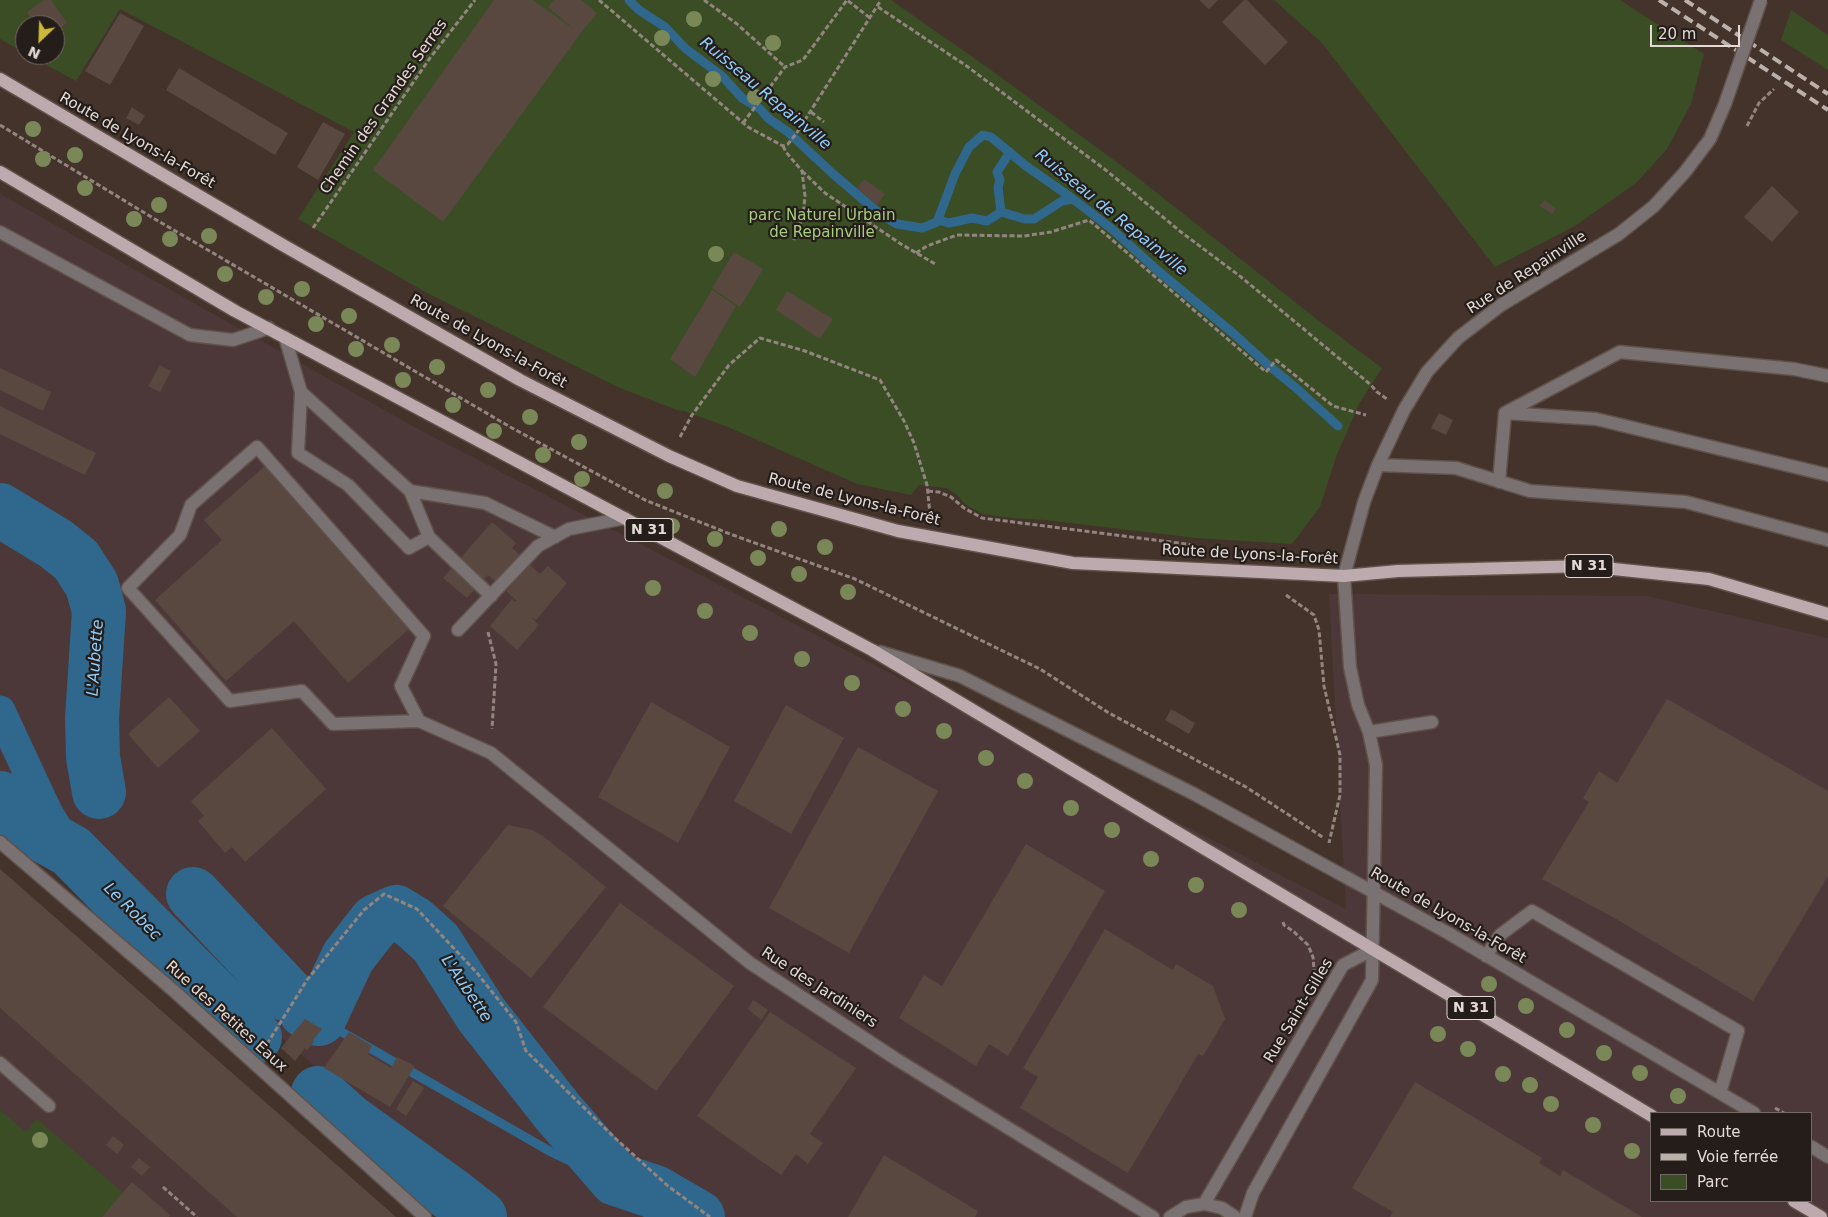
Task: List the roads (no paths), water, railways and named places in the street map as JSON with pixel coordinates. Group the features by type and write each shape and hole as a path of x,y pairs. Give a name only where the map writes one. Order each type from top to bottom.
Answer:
{"main road":[{"name":"Route de Lyons-la-Forêt","path":"0,79 281,244 520,380 669,456 737,486 898,531 1074,563 1344,576 1398,571 1585,566 1709,579 1828,614"},
{"name":"Route de Lyons-la-Forêt","path":"0,172 236,311 872,650 1650,1115"},
{"path":"1796,1202 1822,1217"}],"street":[{"name":"Rue de Repainville","path":"1372,950 1375,893 1376,765 1369,732 1358,705 1350,667 1344,576 1364,502 1378,465 1404,410 1428,372 1458,338 1501,305 1619,234 1654,206 1685,172 1710,139 1725,104 1761,0"},
{"path":"0,232 190,334 233,340 269,328"},
{"path":"285,337 301,392 298,453 348,485 409,548 430,537"},
{"path":"1504,413 1620,352 1794,369 1828,376"},
{"path":"301,392 410,491 430,537 491,596"},
{"path":"1504,413 1596,419 1828,475"},
{"path":"1499,482 1504,413"},
{"path":"257,447 424,636 401,686 419,721 333,724 302,691 230,701 128,588 180,534 191,505 257,447"},
{"path":"1378,465 1456,468 1530,491 1686,502 1828,540"},
{"path":"410,491 485,503 555,537"},
{"path":"458,630 538,546 569,529 625,518"},
{"name":"Route de Lyons-la-Forêt","path":"872,650 960,676 1194,794 1486,956 1752,1112"},
{"name":"Rue des Jardiniers","path":"419,721 491,752 750,963 896,1059 1153,1217"},
{"path":"1369,732 1432,722"},
{"name":"Rue des Petites Eaux","path":"0,842 174,991 425,1217"},
{"path":"1486,956 1500,935 1532,911 1738,1031 1720,1093"},
{"path":"1245,1217 1253,1193 1372,980 1372,950"},
{"name":"Rue Saint-Gilles","path":"1204,1204 1343,965 1372,950"},
{"path":"0,1063 49,1106"},
{"path":"1813,1148 1828,1155"},
{"path":"1170,1217 1186,1207 1204,1204 1222,1208 1235,1217"}],"waterway":[{"name":"Ruisseau de Repainville","path":"629,0 639,10 665,27 686,49 722,76 742,98 760,109 769,119 788,132 880,214 897,224 922,228 937,222 955,174 969,147 983,135 991,137 1026,166 1112,229 1338,426"},
{"path":"1001,212 998,187 1000,180 997,172 1010,152"},
{"path":"938,220 949,223 972,218 987,221 1001,212 1025,219 1034,219 1062,201 1073,199"},
{"name":"L'Aubette","path":"0,510 56,544 76,560 92,585 99,611 92,718 93,757 99,792"},
{"path":"0,711 47,812 71,851"},
{"name":"Le Robec","path":"0,798 28,827 71,851 255,1037"},
{"name":"L'Aubette","path":"193,894 288,995"},
{"name":"L'Aubette","path":"305,1011 319,1019 348,957 376,921 396,912 414,923 436,943 481,1014 557,1111 616,1179 655,1192 698,1217"},
{"name":"L'Aubette","path":"319,1019 553,1153 596,1173 616,1179"},
{"name":"Le Robec","path":"318,1093 349,1121 480,1217"}],"railway":[{"path":"1659,0 1828,110"},
{"path":"1685,0 1828,94"}],"water label":[{"name":"Ruisseau Repainville","path":"765,94"}],"park label":[{"name":"parc Naturel Urbain de Repainville","path":"822,224"}]}
